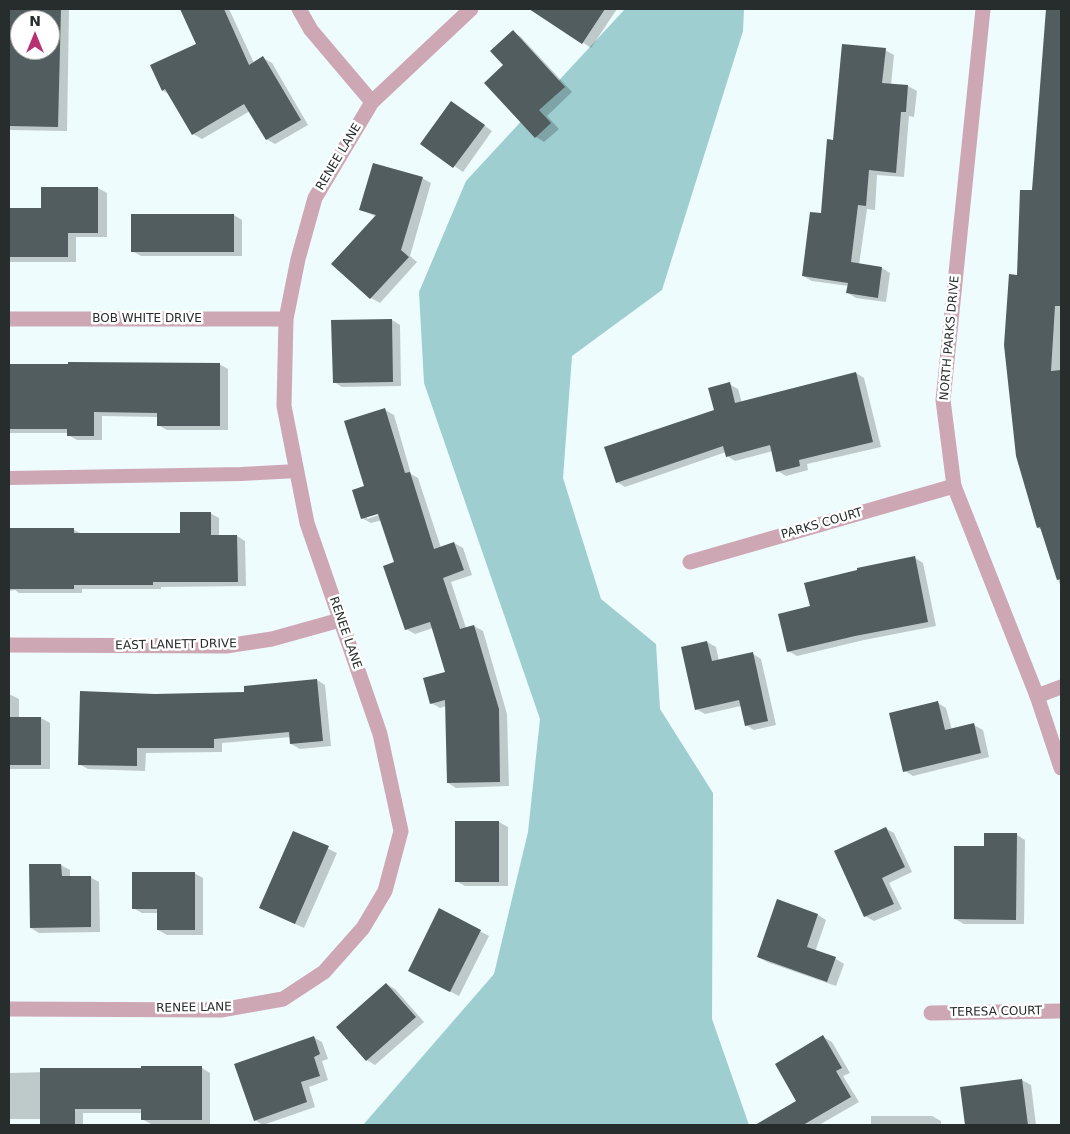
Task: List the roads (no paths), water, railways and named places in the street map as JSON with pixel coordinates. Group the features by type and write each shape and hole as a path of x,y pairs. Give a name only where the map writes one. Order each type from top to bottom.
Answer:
{"street":[{"path":"299,9 311,30 372,102"},
{"name":"RENEE LANE","path":"9,1008 221,1010 283,999 324,972 363,928 384,891 401,831 380,734 307,523 284,406 286,319 298,259 315,198 372,102 471,9"},
{"name":"NORTH PARKS DRIVE","path":"982,9 943,400 954,486 1037,696 1061,768"},
{"name":"BOB WHITE DRIVE","path":"9,318 286,319"},
{"name":"PARKS COURT","path":"690,562 954,486"},
{"name":"EAST LANETT DRIVE","path":"9,645 226,646 272,639 340,620"},
{"path":"1037,696 1061,687"},
{"name":"TERESA COURT","path":"931,1013 1061,1011"}],"lane":[{"path":"9,478 241,474 297,471"}]}
